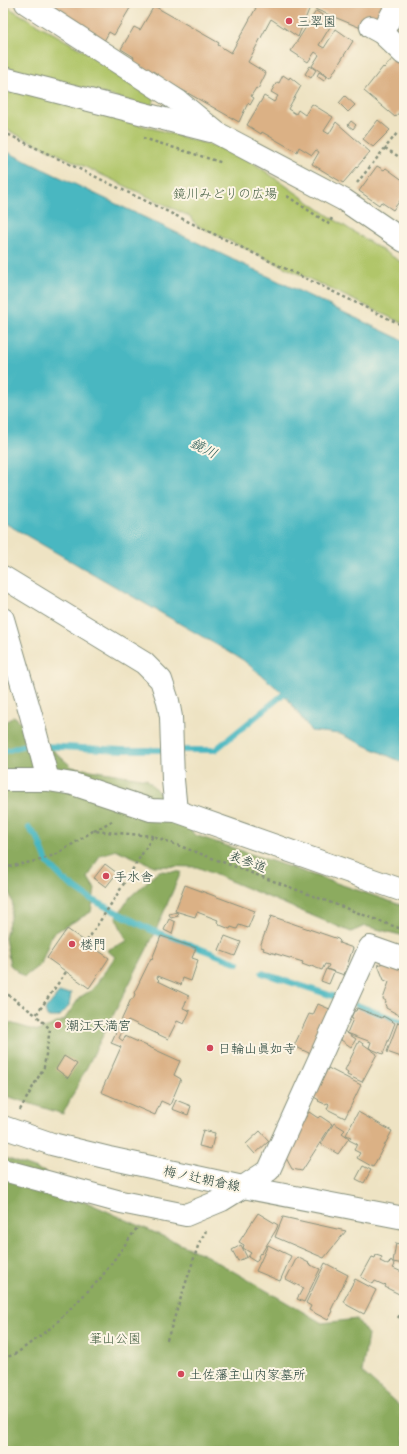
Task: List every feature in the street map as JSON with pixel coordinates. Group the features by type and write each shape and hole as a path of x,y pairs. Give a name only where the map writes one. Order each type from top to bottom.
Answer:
{"street":[{"path":"26,3 178,101 217,133 344,200 404,241"},
{"path":"398,3 376,30 404,54"},
{"path":"3,78 217,133"},
{"path":"3,577 144,663 161,680 168,701 171,718 173,780 176,811"},
{"path":"4,628 31,715 48,780"},
{"path":"3,780 48,780 74,784 151,810 176,811 404,891"},
{"path":"3,1170 121,1202 186,1215 222,1200 269,1170 370,947 404,959"},
{"name":"梅ノ辻朝倉線","path":"3,1126 52,1144 109,1158 243,1187 404,1218"}],"path":[{"path":"3,132 404,326"},
{"path":"284,195 328,224 344,200 398,132"},
{"path":"139,137 230,165"},
{"path":"385,148 404,160"},
{"name":"表参道","path":"3,868 40,860 57,854 93,831 153,836 404,930"},
{"path":"87,941 153,836"},
{"path":"36,1015 66,972"},
{"path":"3,991 36,1015 50,1029 44,1067 20,1111"},
{"path":"166,1340 199,1243 222,1200"},
{"path":"3,1359 17,1352 53,1326 100,1279 151,1208"},
{"path":"398,1318 404,1308"}],"green space":[{"path":"9,8 157,93 151,107 3,66 3,13 4,10"},
{"name":"鏡川みどりの広場","path":"3,86 239,153 332,218 404,264 404,324 196,225 191,217 3,128"},
{"path":"14,716 72,767 147,779 195,835 404,906 404,936 365,926 351,932 197,867 154,866 117,850 100,855 88,878 95,889 91,912 52,934 41,964 24,977 10,965 5,938 13,906 3,863 3,724"},
{"path":"159,871 181,872 153,937 63,1114 3,1095 3,1021 38,1031 64,1020 80,997 92,990 115,957 107,950 127,941 116,918 130,897"},
{"name":"筆山公園","path":"3,1157 45,1172 64,1192 207,1256 322,1323 357,1319 368,1335 362,1372 404,1410 404,1451 3,1451"}],"water":[{"name":"鏡川","path":"3,150 404,341 404,763 340,734 311,731 284,694 243,660 3,522"},
{"path":"59,993 71,993 69,1006 59,1017 47,1017 45,1010"}],"building":[{"path":"37,3 133,3 114,35 109,32 104,41"},
{"path":"248,3 386,3 376,23 361,28 310,7 298,37 271,19 248,62 266,73 258,89 256,88 251,96 254,98 250,105 248,103 239,122 131,61 134,57 121,49 134,27 140,30 154,6 219,43 218,45 231,53 256,8"},
{"path":"316,11 333,22 319,45 324,48 336,29 353,41 330,78 312,66 319,55 315,52 308,62 291,51"},
{"path":"404,16 404,39 393,30"},
{"path":"396,55 404,62 404,107 395,117 364,91 383,67 384,68"},
{"path":"310,66 316,70 311,78 305,74"},
{"path":"319,72 327,77 324,81 317,76"},
{"path":"283,75 289,79 290,77 301,86 288,109 296,114 298,110 305,115 312,104 333,117 324,131 329,134 336,122 370,152 343,183 312,164 319,152 316,150 312,155 299,147 297,152 262,132 261,134 247,125 264,96 274,102 278,96 271,92 277,82 279,83"},
{"path":"345,96 355,105 348,112 339,103"},
{"path":"378,120 390,130 373,147 363,139"},
{"path":"351,121 356,125 353,129 348,125"},
{"path":"377,166 384,170 386,168 404,181 404,195 393,210 381,202 379,205 359,191"},
{"name":"手水舎","path":"105,864 117,873 106,887 94,878"},
{"path":"185,885 255,911 248,928 239,925 237,929 231,927 230,929 220,925 217,922 218,920 197,912 195,917 175,911"},
{"path":"177,912 178,916 171,918 169,914"},
{"path":"271,916 338,939 340,941 339,943 353,948 344,975 327,969 329,965 325,964 322,970 302,964 303,962 263,950 264,948 261,947 261,944"},
{"path":"169,919 175,922 172,934 164,930"},
{"name":"楼門","path":"67,929 109,958 89,988 47,958"},
{"path":"161,936 196,948 192,958 198,960 191,981 183,978 181,985 158,976 157,978 159,980 158,981 189,996 183,1008 190,1011 184,1024 177,1021 168,1039 128,1020 119,1038 123,1041 125,1036 180,1061 174,1075 181,1079 170,1105 161,1101 155,1115 101,1092 121,1047 111,1043 151,958 152,959"},
{"path":"225,936 241,942 235,956 219,950"},
{"path":"393,959 404,965 404,1003 399,1015 386,1008 386,1001 383,999 389,982 384,980 378,965"},
{"path":"326,969 334,972 329,984 321,981"},
{"path":"318,1004 332,1010 311,1054 294,1046 309,1014 313,1015"},
{"path":"357,1008 382,1018 383,1016 395,1023 383,1054 369,1048 371,1042 347,1033 353,1019 351,1018"},
{"path":"398,1022 402,1023 401,1026 404,1027 404,1058 387,1052"},
{"path":"344,1031 356,1039 351,1047 341,1040"},
{"path":"359,1041 377,1054 362,1082 347,1075 348,1072 345,1070"},
{"path":"64,1056 77,1064 68,1078 56,1069"},
{"path":"328,1068 361,1085 345,1118 327,1109 328,1103 325,1104 318,1101 319,1100 314,1097"},
{"path":"176,1100 191,1106 188,1115 172,1109"},
{"path":"309,1112 318,1118 320,1116 332,1124 302,1171 292,1169 285,1156 294,1136"},
{"path":"358,1112 392,1131 373,1167 357,1158 360,1153 354,1150 357,1144 349,1140 351,1137 346,1135"},
{"path":"334,1123 345,1130 342,1133 349,1138 338,1154 321,1144"},
{"path":"203,1130 215,1133 211,1149 199,1146"},
{"path":"260,1131 269,1141 255,1154 246,1144"},
{"path":"363,1166 371,1170 364,1183 356,1179"},
{"path":"258,1213 278,1225 261,1254 260,1253 258,1256 259,1257 256,1262 248,1257 251,1253 243,1248 244,1245 239,1242"},
{"path":"283,1217 346,1231 324,1258 275,1237"},
{"path":"396,1243 404,1245 404,1264 393,1262"},
{"path":"241,1245 247,1257 238,1261 232,1250"},
{"path":"268,1245 291,1256 280,1281 256,1271"},
{"path":"376,1255 382,1257 380,1261 388,1265 391,1260 395,1265 393,1268 404,1273 404,1294 402,1293 401,1295 385,1287 385,1284 384,1285 375,1281 373,1284 361,1277 372,1257 375,1258"},
{"path":"297,1257 320,1269 304,1302 297,1299 303,1288 286,1279"},
{"path":"325,1263 348,1275 331,1310 333,1311 328,1320 309,1310 311,1306 306,1303"},
{"path":"355,1279 376,1290 364,1314 347,1305 344,1300"}],"waterway":[{"path":"43,746 121,750 215,750 290,689"},
{"path":"3,752 25,745 34,745"},
{"path":"29,828 38,839 47,862 64,880 89,898 151,930 238,963"},
{"path":"262,973 336,997"},
{"path":"357,1005 404,1023"}],"place":[{"name":"三翠園","path":"289,21"},
{"name":"手水舎","path":"106,876"},
{"name":"楼門","path":"72,944"},
{"name":"潮江天満宮","path":"58,1025"},
{"name":"日輪山眞如寺","path":"210,1048"},
{"name":"土佐藩主山内家墓所","path":"181,1374"}]}
